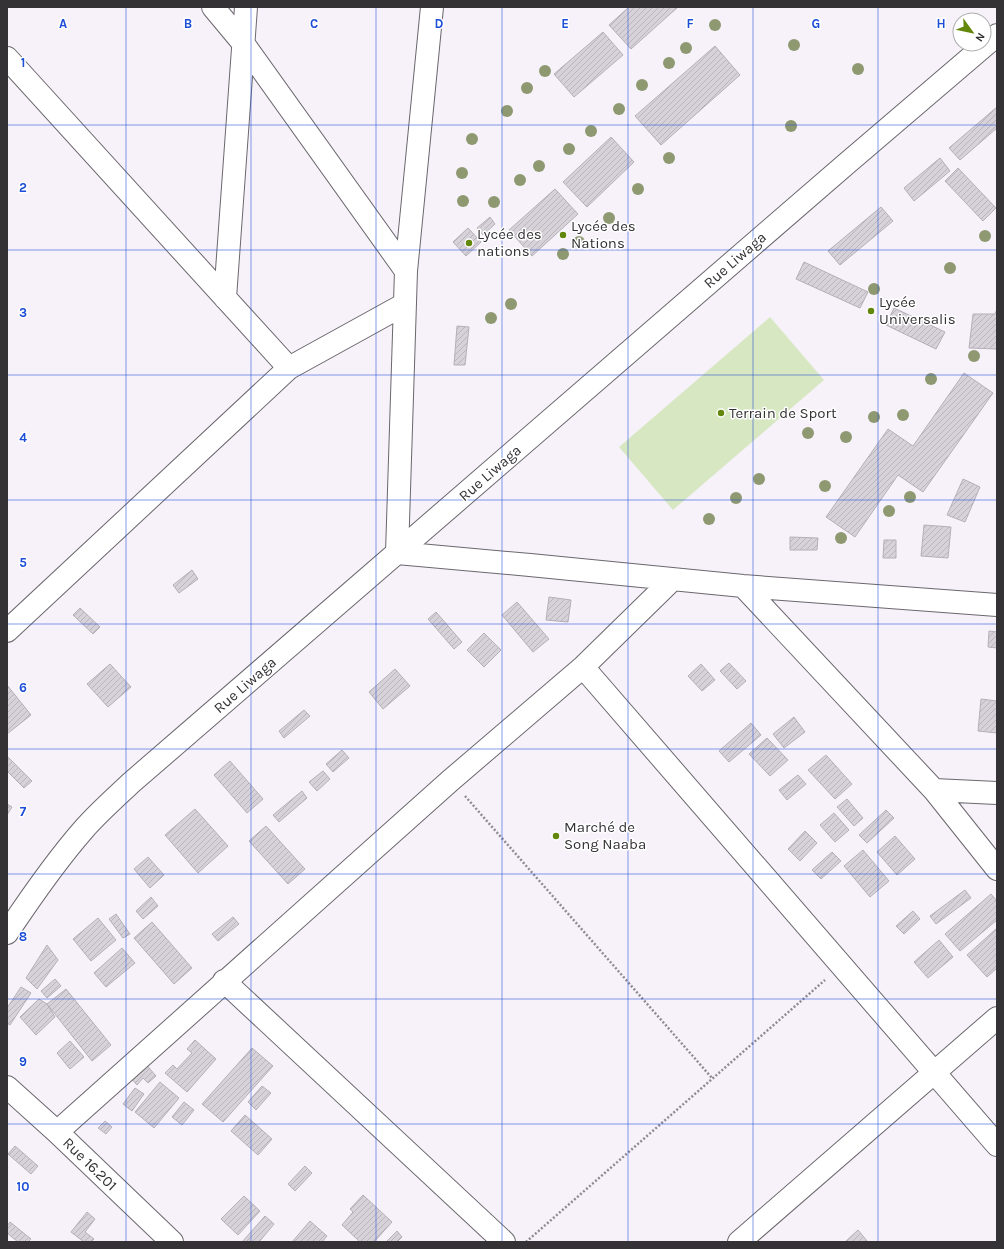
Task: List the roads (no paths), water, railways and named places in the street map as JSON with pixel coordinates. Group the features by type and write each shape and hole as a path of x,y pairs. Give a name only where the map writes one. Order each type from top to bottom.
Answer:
{"street":[{"path":"213,7 243,43 406,271"},
{"path":"225,298 246,7"},
{"path":"432,7 406,271 397,553 743,586 997,605"},
{"name":"Rue Liwaga","path":"7,933 42,880 66,850 85,828 132,782 845,164 997,35"},
{"path":"7,58 289,368"},
{"path":"7,631 289,368 405,304"},
{"path":"57,1132 224,981 451,780 583,667 672,579"},
{"path":"743,586 934,790 997,870"},
{"path":"583,667 997,1146"},
{"path":"934,790 997,793"},
{"path":"224,981 504,1242"},
{"path":"739,1242 997,1018"},
{"name":"Rue 16.201","path":"7,1087 57,1132 172,1242"}],"place":[{"name":"Lycée des Nations","path":"563,235"},
{"name":"Lycée des nations","path":"469,243"},
{"name":"Lycée Universalis","path":"871,311"},
{"name":"Terrain de Sport","path":"721,413"},
{"name":"Marché de Song Naaba","path":"556,836"}]}
